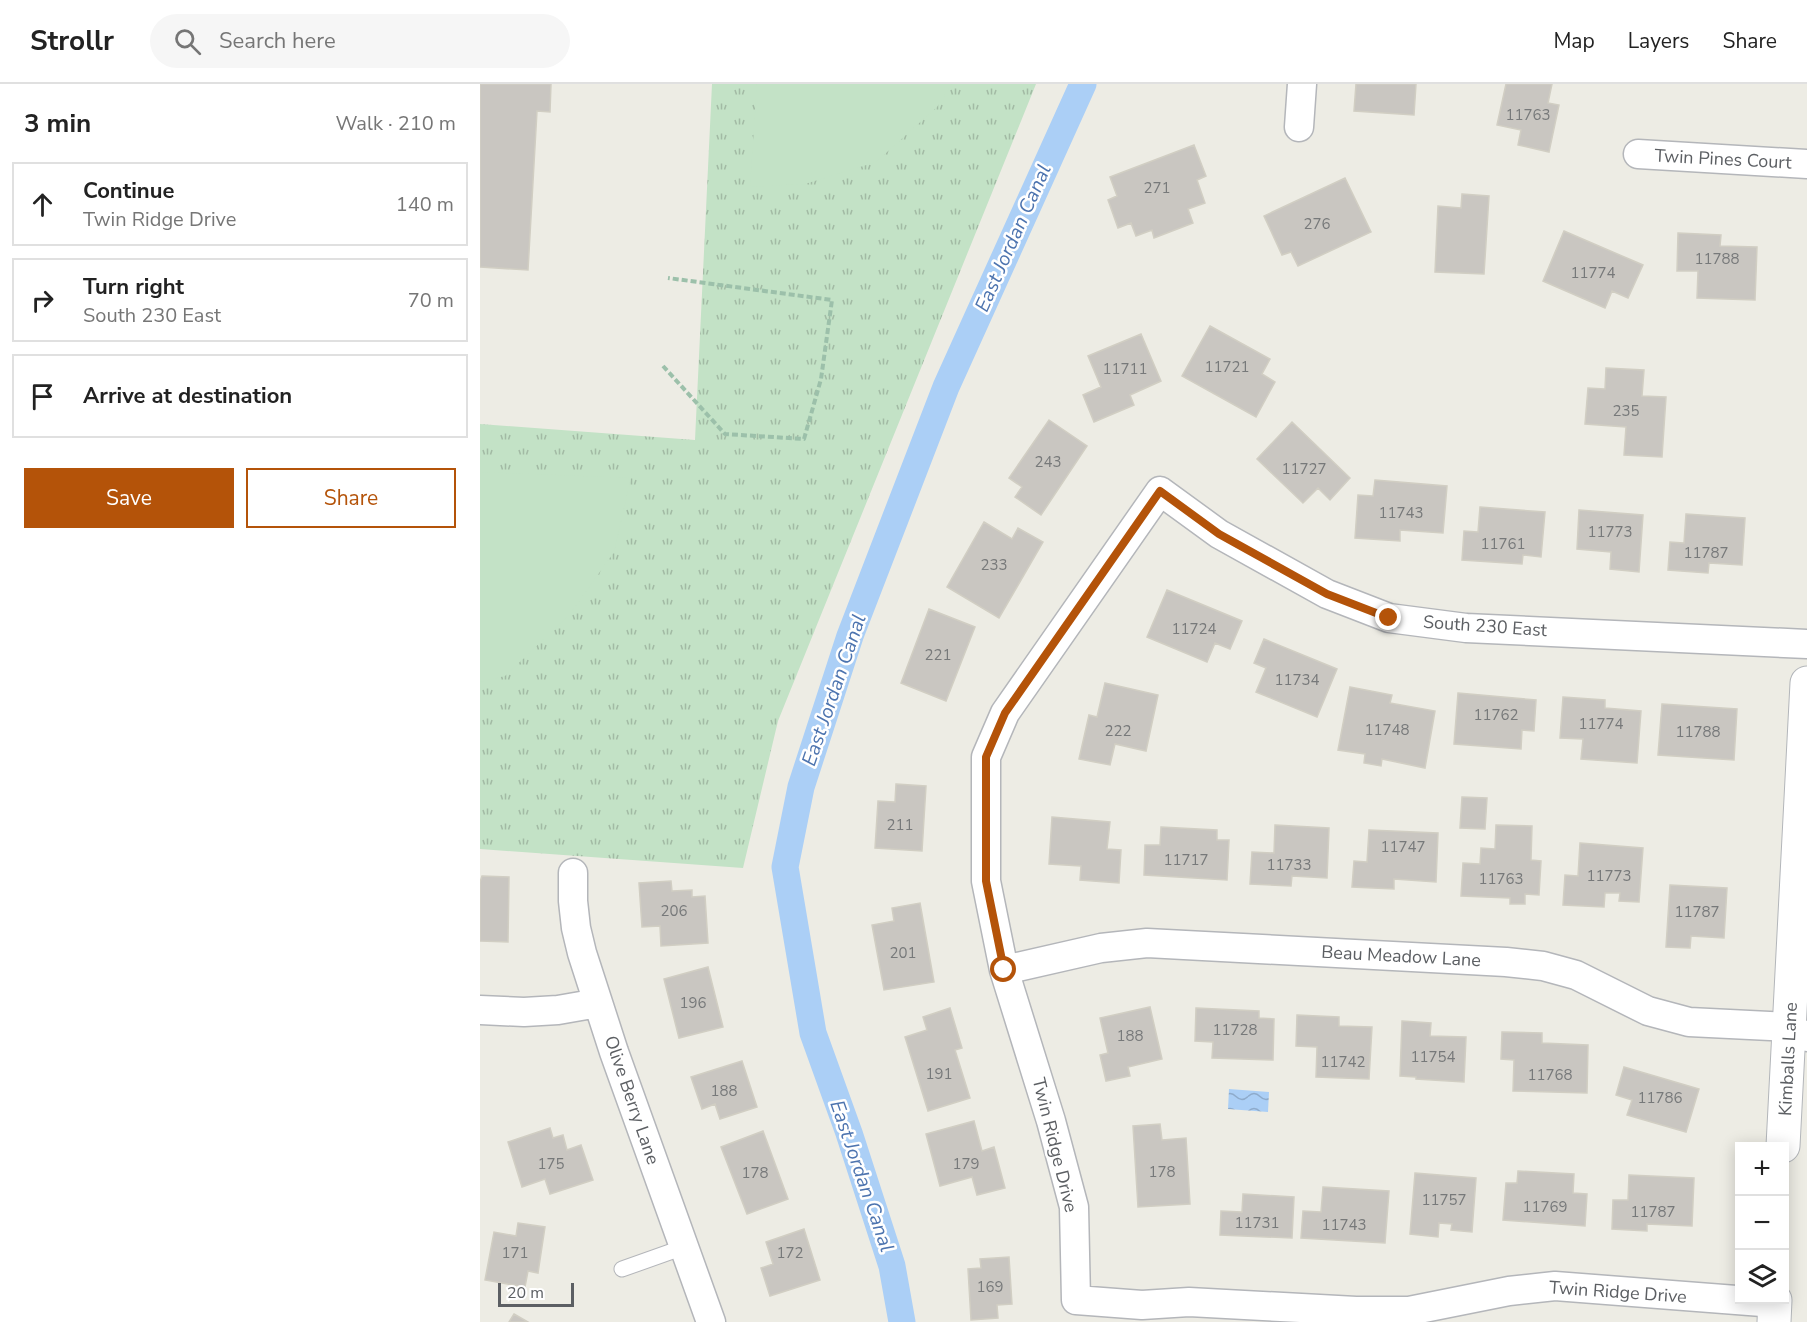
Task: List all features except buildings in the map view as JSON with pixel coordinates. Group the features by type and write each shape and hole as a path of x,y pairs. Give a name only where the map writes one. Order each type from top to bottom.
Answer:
{"street":[{"path":"1299,127 1302,84"},
{"name":"Twin Pines Court","path":"1638,154 1807,164"},
{"name":"South 230 East","path":"1160,491 1219,534 1327,594 1389,618 1466,628 1807,644"},
{"name":"Twin Ridge Drive","path":"1160,491 1005,713 986,757 986,881 1004,970 1051,1121 1074,1207 1076,1300 1142,1305 1189,1302 1356,1311 1409,1311 1509,1291 1555,1286 1775,1308"},
{"name":"Kimballs Lane","path":"1784,1142 1801,1028 1807,683"},
{"name":"Olive Berry Lane","path":"573,873 576,928 598,1003 711,1322"},
{"name":"Beau Meadow Lane","path":"1004,970 1101,948 1147,943 1506,962 1543,966 1576,975 1648,1011 1689,1022 1801,1028"},
{"path":"480,1010 524,1012 558,1010 598,1003"}],"lane":[{"path":"622,1269 684,1247"}],"path":[{"path":"663,366 725,434 804,439 821,379 832,300 668,278"}],"green space":[{"path":"712,84 1036,84 778,721 743,868 480,849 480,424 695,440"},
{"path":"757,84 952,84 937,107 876,162 805,184 750,187"},
{"path":"480,472 631,478 614,552 570,614 505,676 480,682"}],"water":[{"path":"1229,1089 1269,1092 1268,1112 1228,1109"}],"waterway":[{"name":"East Jordan Canal","path":"902,1322 892,1266 849,1133 813,1033 785,867 801,787 850,636 946,387 1083,84"}],"route":[{"path":"1004,970 986,881 986,757 1005,713 1160,491 1219,534 1327,594 1389,618"}]}
